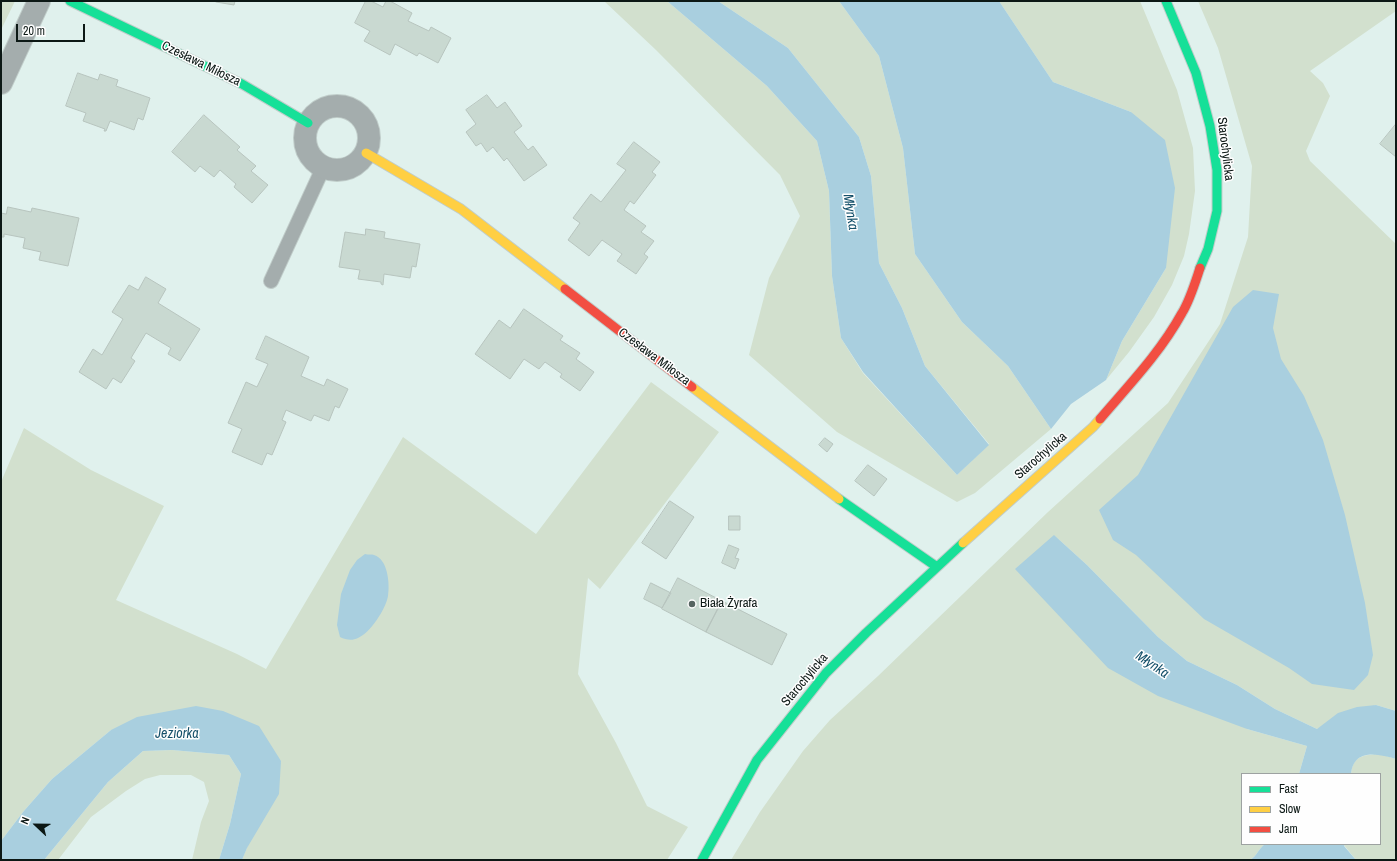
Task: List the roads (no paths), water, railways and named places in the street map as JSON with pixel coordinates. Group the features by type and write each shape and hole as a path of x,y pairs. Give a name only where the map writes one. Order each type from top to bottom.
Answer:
{"street":[{"path":"1,83 39,1"},
{"name":"Czesława Miłosza","path":"70,1 242,84 308,123"},
{"name":"Starochylicka","path":"702,860 757,760 826,673 866,633 1036,477 1093,427 1142,371 1164,343 1183,312 1208,249 1215,221 1217,211 1217,170 1210,126 1196,73 1166,1"},
{"path":"332,106 342,106 352,109 360,115 366,123 369,133 369,143 366,153 359,162 349,168 338,170 323,168 317,164 305,145 305,134 308,123 314,115 322,109 332,106"},
{"name":"Czesława Miłosza","path":"366,153 461,209 830,493 937,568"}],"lane":[{"path":"271,281 323,168"}],"water":[{"name":"Młynka","path":"667,1 718,1 788,48 859,137 871,176 879,263 902,308 925,366 989,445 957,475 863,372 841,338 832,276 829,191 817,141 767,86"},
{"path":"839,1 999,1 1053,82 1131,112 1165,140 1175,188 1166,268 1122,341 1106,380 1071,404 1051,429 1008,366 962,322 915,254 903,148 879,56"},
{"path":"1253,290 1279,294 1273,328 1281,359 1304,396 1323,440 1345,515 1365,603 1373,655 1368,675 1354,690 1312,684 1289,668 1204,619 1136,555 1113,540 1099,510 1138,475 1233,307"},
{"name":"Młynka","path":"1054,535 1087,565 1158,637 1187,661 1237,685 1275,709 1317,729 1338,713 1357,707 1376,705 1396,711 1396,759 1368,755 1357,760 1353,766 1351,773 1299,773 1307,746 1247,729 1158,696 1108,668 1015,569"},
{"path":"365,554 379,557 382,561 387,572 389,585 388,596 381,614 372,626 363,635 351,640 340,637 337,625 341,594 350,570 357,560"},
{"name":"Jeziorka","path":"196,706 223,711 259,726 281,761 279,794 247,848 242,860 219,860 230,824 241,774 229,755 172,750 143,751 108,782 44,860 1,860 1,841 23,812 52,779 111,730 137,717"},
{"path":"1264,845 1344,845 1356,860 1250,860"}],"place":[{"name":"Biała Żyrafa","path":"692,604"}]}
